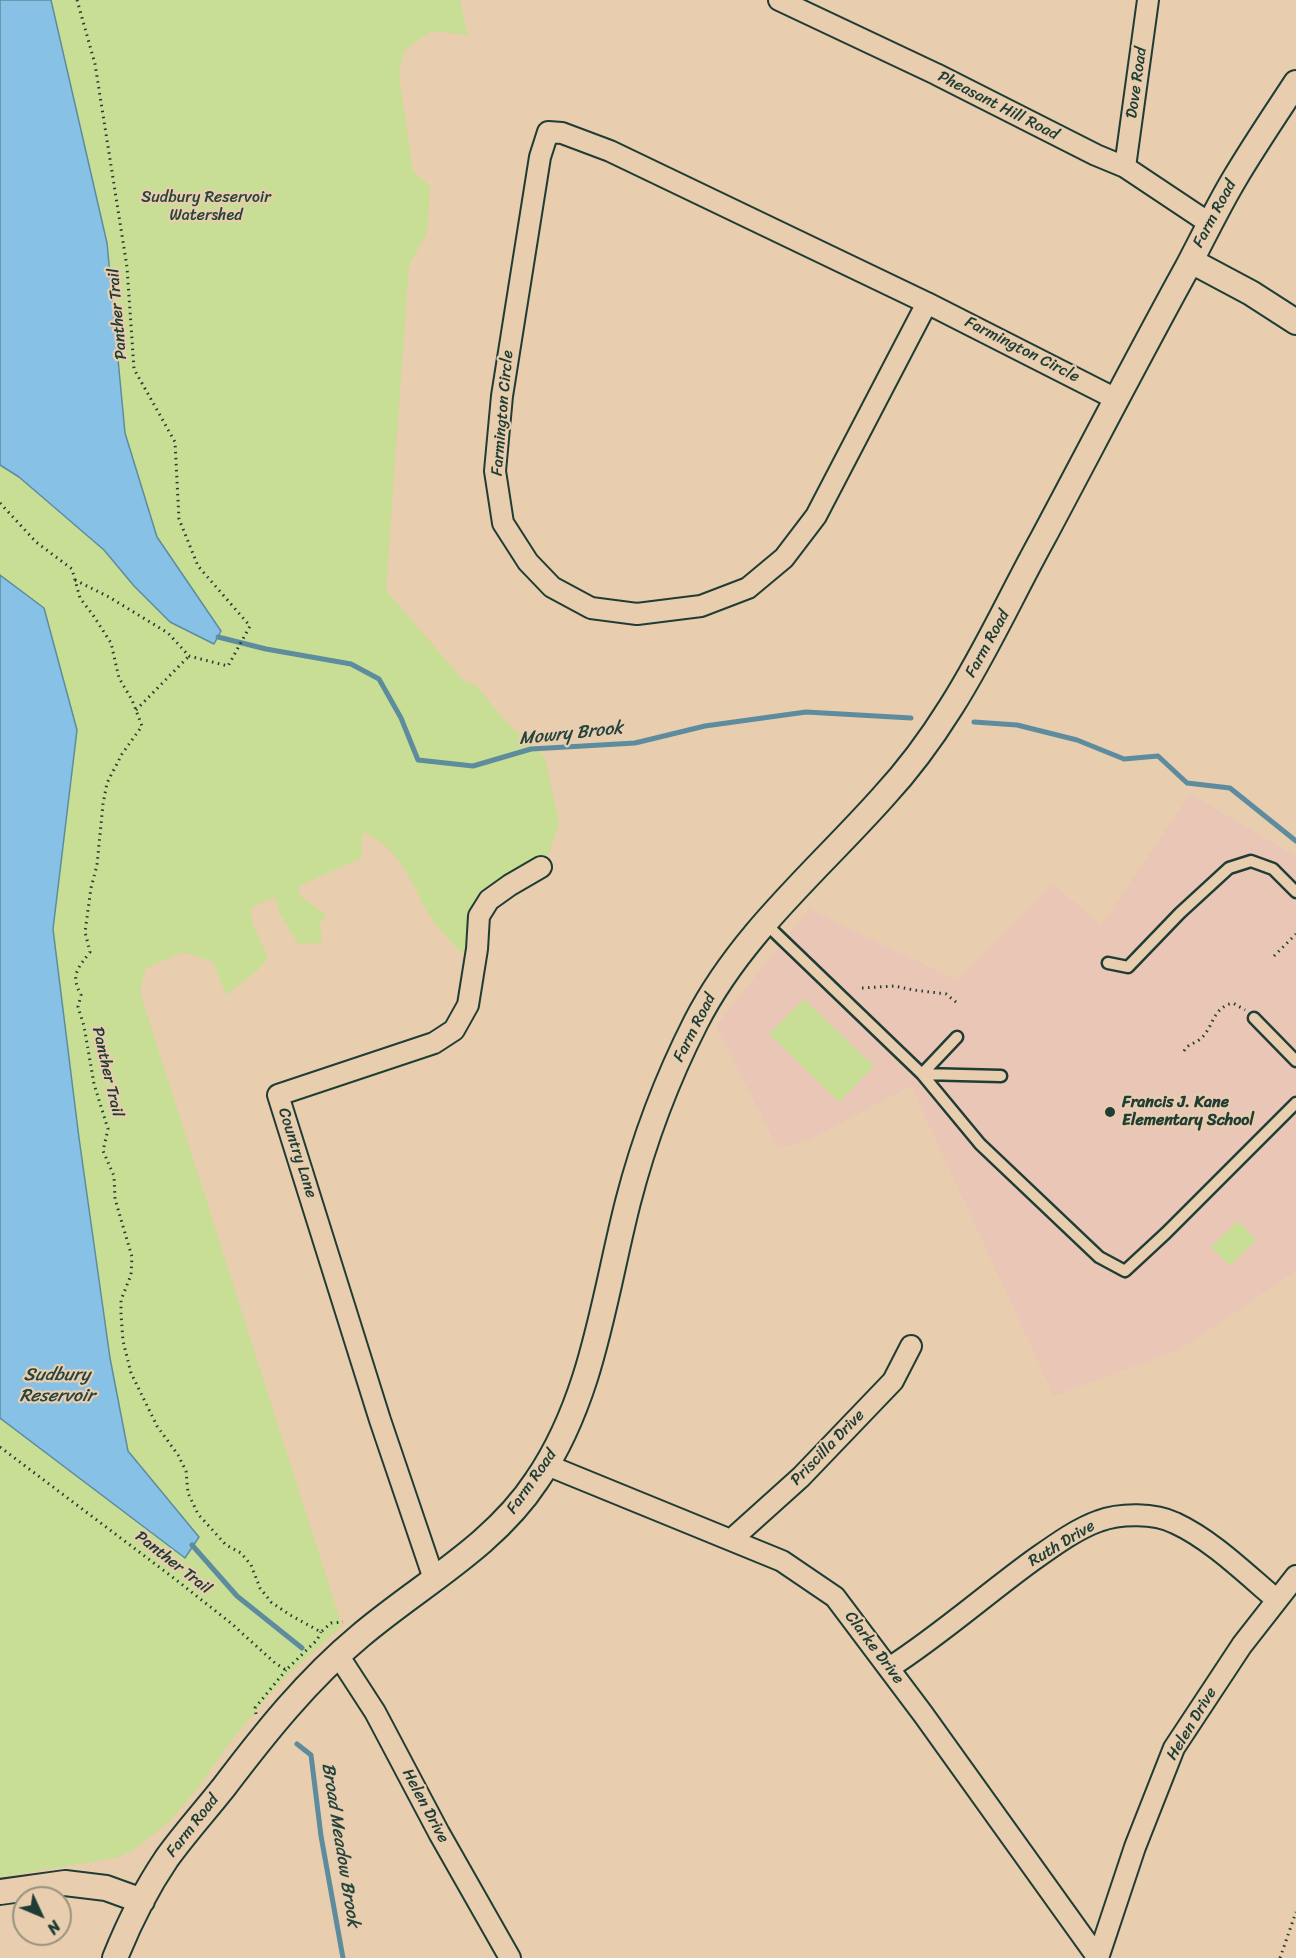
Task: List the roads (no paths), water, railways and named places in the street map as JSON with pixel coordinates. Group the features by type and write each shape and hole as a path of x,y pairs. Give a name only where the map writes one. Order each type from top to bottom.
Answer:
{"street":[{"name":"Pheasant Hill Road","path":"779,0 1125,167 1209,223"},
{"name":"Dove Road","path":"1125,167 1148,0"},
{"name":"Farm Road","path":"115,1958 142,1901 167,1859 268,1729 295,1698 338,1655 386,1614 484,1540 514,1512 539,1479 559,1443 588,1366 638,1166 681,1051 721,979 745,945 912,764 958,696 999,624 1209,223 1250,152 1296,83"},
{"name":"Farmington Circle","path":"927,303 816,516 784,558 748,588 701,606 637,614 591,608 552,587 528,562 503,523 495,471 502,396 540,157 548,132 562,133 610,151 927,303 1116,399"},
{"path":"1191,261 1251,293 1296,322"},
{"name":"Country Lane","path":"434,1579 380,1420 278,1095 435,1043 454,1030 468,1005 477,949 479,916 489,900 541,867"},
{"name":"Priscilla Drive","path":"731,1540 801,1477 893,1381 911,1346"},
{"name":"Clarke Drive","path":"547,1465 782,1561 835,1597 889,1668 1098,1958"},
{"name":"Ruth Drive","path":"889,1668 919,1648 1001,1583 1056,1544 1099,1521 1137,1514 1174,1522 1214,1547 1278,1600"},
{"name":"Helen Drive","path":"1098,1958 1135,1847 1174,1748 1242,1645 1296,1576"},
{"name":"Helen Drive","path":"338,1655 375,1712 439,1833 510,1958"},
{"path":"0,1892 65,1883 106,1888 142,1901"}],"lane":[{"path":"1108,963 1128,967 1180,913 1229,868 1251,861 1273,869 1296,892"},
{"path":"765,923 922,1074 980,1144 1099,1257 1125,1271 1296,1103"},
{"path":"1254,1018 1296,1060"},
{"path":"922,1074 957,1037"},
{"path":"922,1074 1001,1076"}],"water":[{"path":"0,0 51,0 107,243 125,433 157,537 221,631 214,644 170,622 134,586 104,550 19,477 0,465"},
{"name":"Sudbury Reservoir","path":"0,575 44,608 77,730 53,929 79,1138 110,1358 128,1451 199,1537 185,1558 0,1418"}],"waterway":[{"name":"Mowry Brook","path":"218,637 266,649 351,664 379,679 401,718 418,760 473,766 531,749 635,743 705,726 806,712 911,718"},
{"name":"Mowry Brook","path":"974,722 1017,725 1077,740 1124,759 1158,756 1187,783 1230,788 1296,841"},
{"name":"Broad Meadow Brook","path":"192,1545 237,1596 302,1648"},
{"name":"Broad Meadow Brook","path":"297,1744 311,1755 321,1836 343,1958"}],"place":[{"name":"Francis J. Kane Elementary School","path":"1110,1112"}],"park label":[{"name":"Sudbury Reservoir Watershed","path":"206,207"}]}
